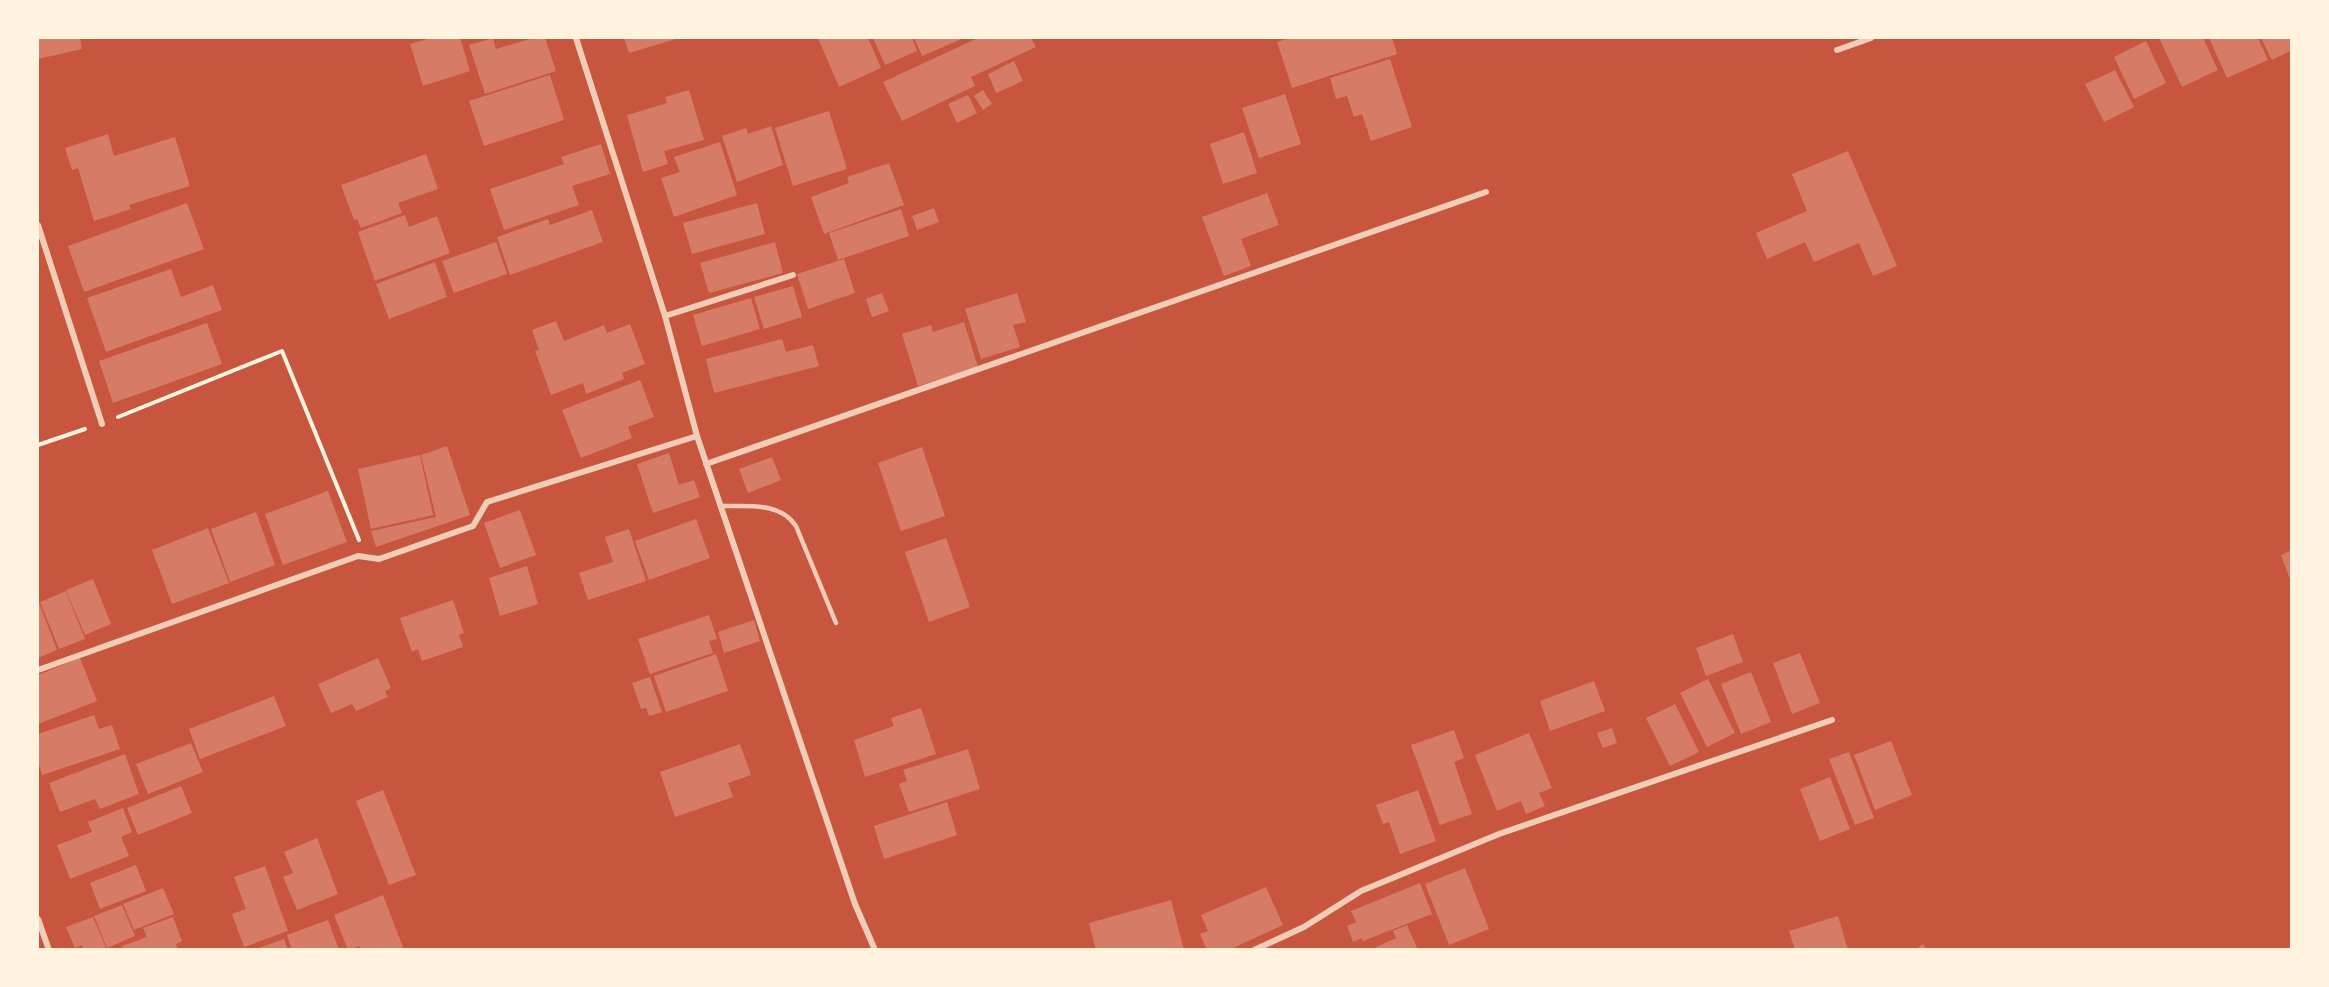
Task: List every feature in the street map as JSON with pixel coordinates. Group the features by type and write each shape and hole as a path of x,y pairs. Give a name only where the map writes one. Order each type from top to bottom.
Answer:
{"street":[{"path":"576,38 665,316 706,464 855,904 875,950"},
{"path":"1837,50 1870,38"},
{"path":"706,464 1486,192"},
{"path":"38,225 102,424"},
{"path":"665,316 793,275"},
{"path":"38,670 358,556 378,559 473,526 487,502 697,436"},
{"path":"1254,950 1304,927 1361,891 1499,834 1832,720"},
{"path":"38,919 49,950"}],"lane":[{"path":"720,506 776,508 789,516 796,526 836,623"}],"path":[{"path":"38,445 102,424 282,351 360,538 358,556"}],"building":[{"path":"38,38 80,38 82,49 38,59"},
{"path":"431,38 460,38 470,71 423,86 410,44"},
{"path":"493,38 496,49 533,38 545,38 556,71 485,94 469,45"},
{"path":"624,38 679,38 629,53"},
{"path":"818,38 868,38 881,68 839,87"},
{"path":"873,38 912,38 917,51 885,65"},
{"path":"914,38 964,38 922,56"},
{"path":"978,38 1031,38 1036,47 971,77 975,86 902,121 883,82"},
{"path":"1290,38 1392,38 1397,54 1292,88 1277,42"},
{"path":"2159,38 2203,38 2218,70 2182,87"},
{"path":"2209,38 2258,38 2268,60 2227,78"},
{"path":"2261,38 2292,38 2292,50 2272,60"},
{"path":"2146,41 2166,83 2134,99 2114,57"},
{"path":"1390,59 1412,127 1371,141 1362,114 1354,117 1347,96 1336,99 1330,78"},
{"path":"1014,61 1023,81 996,93 988,74"},
{"path":"2115,70 2134,107 2104,122 2085,84"},
{"path":"550,75 564,120 484,146 469,101"},
{"path":"689,90 704,140 664,151 668,164 643,172 627,115 667,103 665,97"},
{"path":"983,90 992,104 983,110 974,96"},
{"path":"1285,94 1301,144 1259,158 1242,108"},
{"path":"968,95 977,113 957,123 948,104"},
{"path":"829,111 847,169 793,186 775,128"},
{"path":"771,126 783,165 737,182 722,136 746,128 748,134"},
{"path":"1244,132 1257,173 1223,184 1210,144"},
{"path":"108,134 114,156 175,137 190,186 129,205 131,209 94,221 78,168 72,170 65,148"},
{"path":"720,142 737,195 674,217 661,178 680,172 674,157"},
{"path":"601,144 610,174 572,186 579,205 504,230 490,189 564,164 561,157"},
{"path":"1848,151 1897,266 1873,276 1859,243 1814,262 1805,242 1767,259 1756,233 1807,211 1792,174"},
{"path":"426,154 438,189 398,203 402,213 361,228 357,219 354,220 341,185"},
{"path":"889,163 904,205 824,234 811,197 849,183 847,177"},
{"path":"1267,193 1279,225 1241,239 1251,266 1224,276 1202,217"},
{"path":"187,203 204,249 84,292 68,246"},
{"path":"757,203 765,234 692,254 683,223"},
{"path":"934,208 939,222 917,230 912,216"},
{"path":"901,209 909,236 838,260 829,233"},
{"path":"592,210 603,242 510,275 497,237 548,219 550,225"},
{"path":"405,215 409,227 437,216 450,253 375,281 358,232"},
{"path":"496,242 507,274 454,293 442,261"},
{"path":"775,242 783,273 709,293 700,263"},
{"path":"844,259 855,293 808,309 797,274"},
{"path":"435,262 447,297 389,319 376,284"},
{"path":"171,269 181,297 213,285 222,310 106,352 87,298"},
{"path":"793,286 802,317 764,329 754,297"},
{"path":"882,293 889,311 872,317 866,299"},
{"path":"1017,293 1026,322 1013,325 1020,347 981,359 965,309"},
{"path":"751,298 760,329 702,346 693,315"},
{"path":"556,321 564,341 604,325 607,333 630,324 645,364 622,373 624,379 586,394 583,383 551,395 535,351 539,350 532,330"},
{"path":"964,322 978,367 918,386 902,334 931,325 933,332"},
{"path":"207,323 222,364 113,403 99,361"},
{"path":"782,339 786,352 813,345 819,366 714,393 706,359"},
{"path":"640,380 654,417 628,427 632,438 581,458 562,410"},
{"path":"447,446 470,515 376,547 371,531 436,517 421,455"},
{"path":"922,447 945,516 901,531 878,463"},
{"path":"669,453 679,485 694,480 700,497 653,513 637,464"},
{"path":"420,455 433,515 371,529 358,469"},
{"path":"772,457 781,480 748,493 739,469"},
{"path":"328,491 347,542 283,565 265,514"},
{"path":"520,510 536,555 500,568 484,523"},
{"path":"256,512 275,565 230,582 211,529"},
{"path":"696,519 710,558 649,580 635,541"},
{"path":"208,528 229,583 172,604 152,550"},
{"path":"629,529 646,581 588,600 579,573 613,562 605,537"},
{"path":"946,538 970,607 929,622 905,552"},
{"path":"2292,550 2292,582 2291,582 2281,555"},
{"path":"527,566 538,604 500,616 489,578"},
{"path":"93,579 111,624 85,635 66,590"},
{"path":"66,591 85,639 59,649 40,602"},
{"path":"38,600 57,650 38,658"},
{"path":"453,600 464,633 459,635 463,647 422,661 418,649 412,652 400,618"},
{"path":"709,615 717,639 709,641 713,653 650,674 638,639"},
{"path":"754,620 760,641 724,653 718,632"},
{"path":"1733,634 1743,662 1706,676 1696,648"},
{"path":"1800,653 1820,703 1792,714 1773,663"},
{"path":"716,654 728,691 666,712 654,676"},
{"path":"80,658 97,701 38,724 38,675"},
{"path":"378,658 391,688 385,691 388,697 356,711 352,704 331,713 318,684"},
{"path":"1751,672 1771,722 1741,734 1721,684"},
{"path":"650,677 662,712 649,716 646,708 641,709 632,683"},
{"path":"1708,679 1735,733 1707,747 1680,693"},
{"path":"1594,681 1605,711 1550,731 1540,701"},
{"path":"274,696 286,726 200,759 189,729"},
{"path":"1675,704 1699,752 1670,766 1646,718"},
{"path":"921,708 936,754 865,777 854,740 894,726 891,718"},
{"path":"94,715 99,729 112,725 120,749 42,775 38,761 38,734"},
{"path":"1612,728 1617,743 1603,748 1597,733"},
{"path":"1454,730 1464,758 1454,762 1472,814 1440,825 1411,745"},
{"path":"1529,733 1552,788 1539,793 1545,806 1526,814 1521,801 1497,811 1475,755"},
{"path":"1891,741 1912,795 1875,810 1854,755"},
{"path":"191,743 203,772 148,794 136,764"},
{"path":"740,744 751,775 728,783 733,797 675,817 660,772"},
{"path":"968,749 980,789 909,812 899,784 907,781 903,770"},
{"path":"1849,752 1874,818 1855,825 1829,759"},
{"path":"125,754 139,794 100,809 95,799 60,812 49,783"},
{"path":"1830,777 1850,829 1820,841 1800,789"},
{"path":"181,786 192,813 138,835 127,808"},
{"path":"383,790 416,875 389,885 356,801"},
{"path":"1418,790 1436,841 1400,854 1389,822 1383,824 1376,805"},
{"path":"947,802 957,835 884,859 874,826"},
{"path":"123,808 132,832 121,837 129,856 70,879 57,845 92,832 88,822"},
{"path":"317,838 338,894 297,910 283,877 293,873 284,852"},
{"path":"136,865 146,891 100,909 90,883"},
{"path":"265,866 288,931 244,947 232,914 246,909 234,877"},
{"path":"1465,868 1489,929 1449,945 1425,884"},
{"path":"1420,883 1432,914 1363,941 1362,938 1353,942 1347,926 1356,922 1351,911"},
{"path":"1266,887 1283,925 1229,950 1207,950 1200,934 1208,931 1201,915"},
{"path":"163,888 174,914 134,930 123,904"},
{"path":"383,895 404,950 361,950 360,946 348,950 334,915"},
{"path":"1171,900 1184,950 1096,950 1089,923"},
{"path":"122,905 135,936 107,948 94,916"},
{"path":"1838,916 1848,950 1795,950 1789,931"},
{"path":"93,917 106,948 84,950 82,945 75,948 66,927"},
{"path":"173,917 182,941 176,944 178,950 123,950 122,946 147,937 143,928"},
{"path":"328,920 339,950 292,950 287,935"},
{"path":"1407,925 1418,950 1370,950 1396,938 1393,931"},
{"path":"284,939 288,950 256,950 256,949"},
{"path":"1923,944 1927,950 1915,950"}]}
